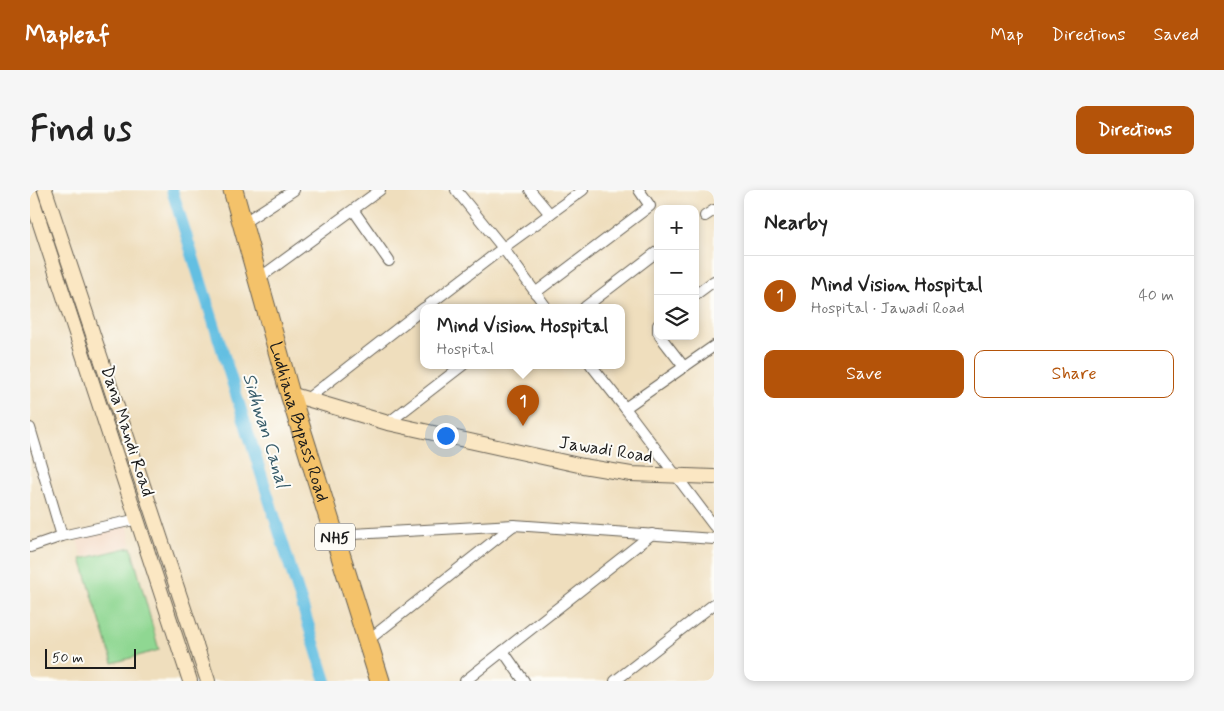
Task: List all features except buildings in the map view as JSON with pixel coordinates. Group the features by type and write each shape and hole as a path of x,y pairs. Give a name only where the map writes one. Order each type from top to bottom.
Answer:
{"highway":[{"name":"Ludhiana Bypass Road","path":"220,190 272,375 366,681"},
{"name":"Ludhiana Bypass Road","path":"233,190 258,278 299,396 335,535 380,681"}],"street":[{"path":"45,190 208,681"},
{"path":"243,223 294,190"},
{"path":"258,278 354,211 380,190"},
{"path":"456,190 503,248 541,304"},
{"path":"530,190 550,214"},
{"path":"430,304 582,190"},
{"path":"638,190 654,210"},
{"name":"Dana Mandi Road","path":"30,193 190,681"},
{"path":"535,293 650,206"},
{"path":"705,216 714,210"},
{"path":"354,211 388,261"},
{"path":"588,304 654,254"},
{"path":"696,295 714,281"},
{"path":"299,396 420,311"},
{"path":"663,340 684,367"},
{"path":"625,408 714,346"},
{"path":"388,423 458,369"},
{"path":"594,369 714,526"},
{"name":"Jawadi Road","path":"299,396 388,423 583,466 631,474 714,478"},
{"path":"30,428 62,536"},
{"path":"30,547 62,536 138,519"},
{"path":"367,642 514,525"},
{"path":"335,535 514,525 714,539"},
{"path":"465,681 652,534"},
{"path":"615,681 714,604"},
{"path":"503,651 524,681"}],"shaded area":[{"path":"128,524 131,545 82,557 76,536"}],"green space":[{"path":"131,547 159,650 113,663 81,559"}],"waterway":[{"name":"Sidhwan Canal","path":"172,190 326,681"}],"place":[{"name":"Mind Vision Hospital","path":"523,426"}]}
